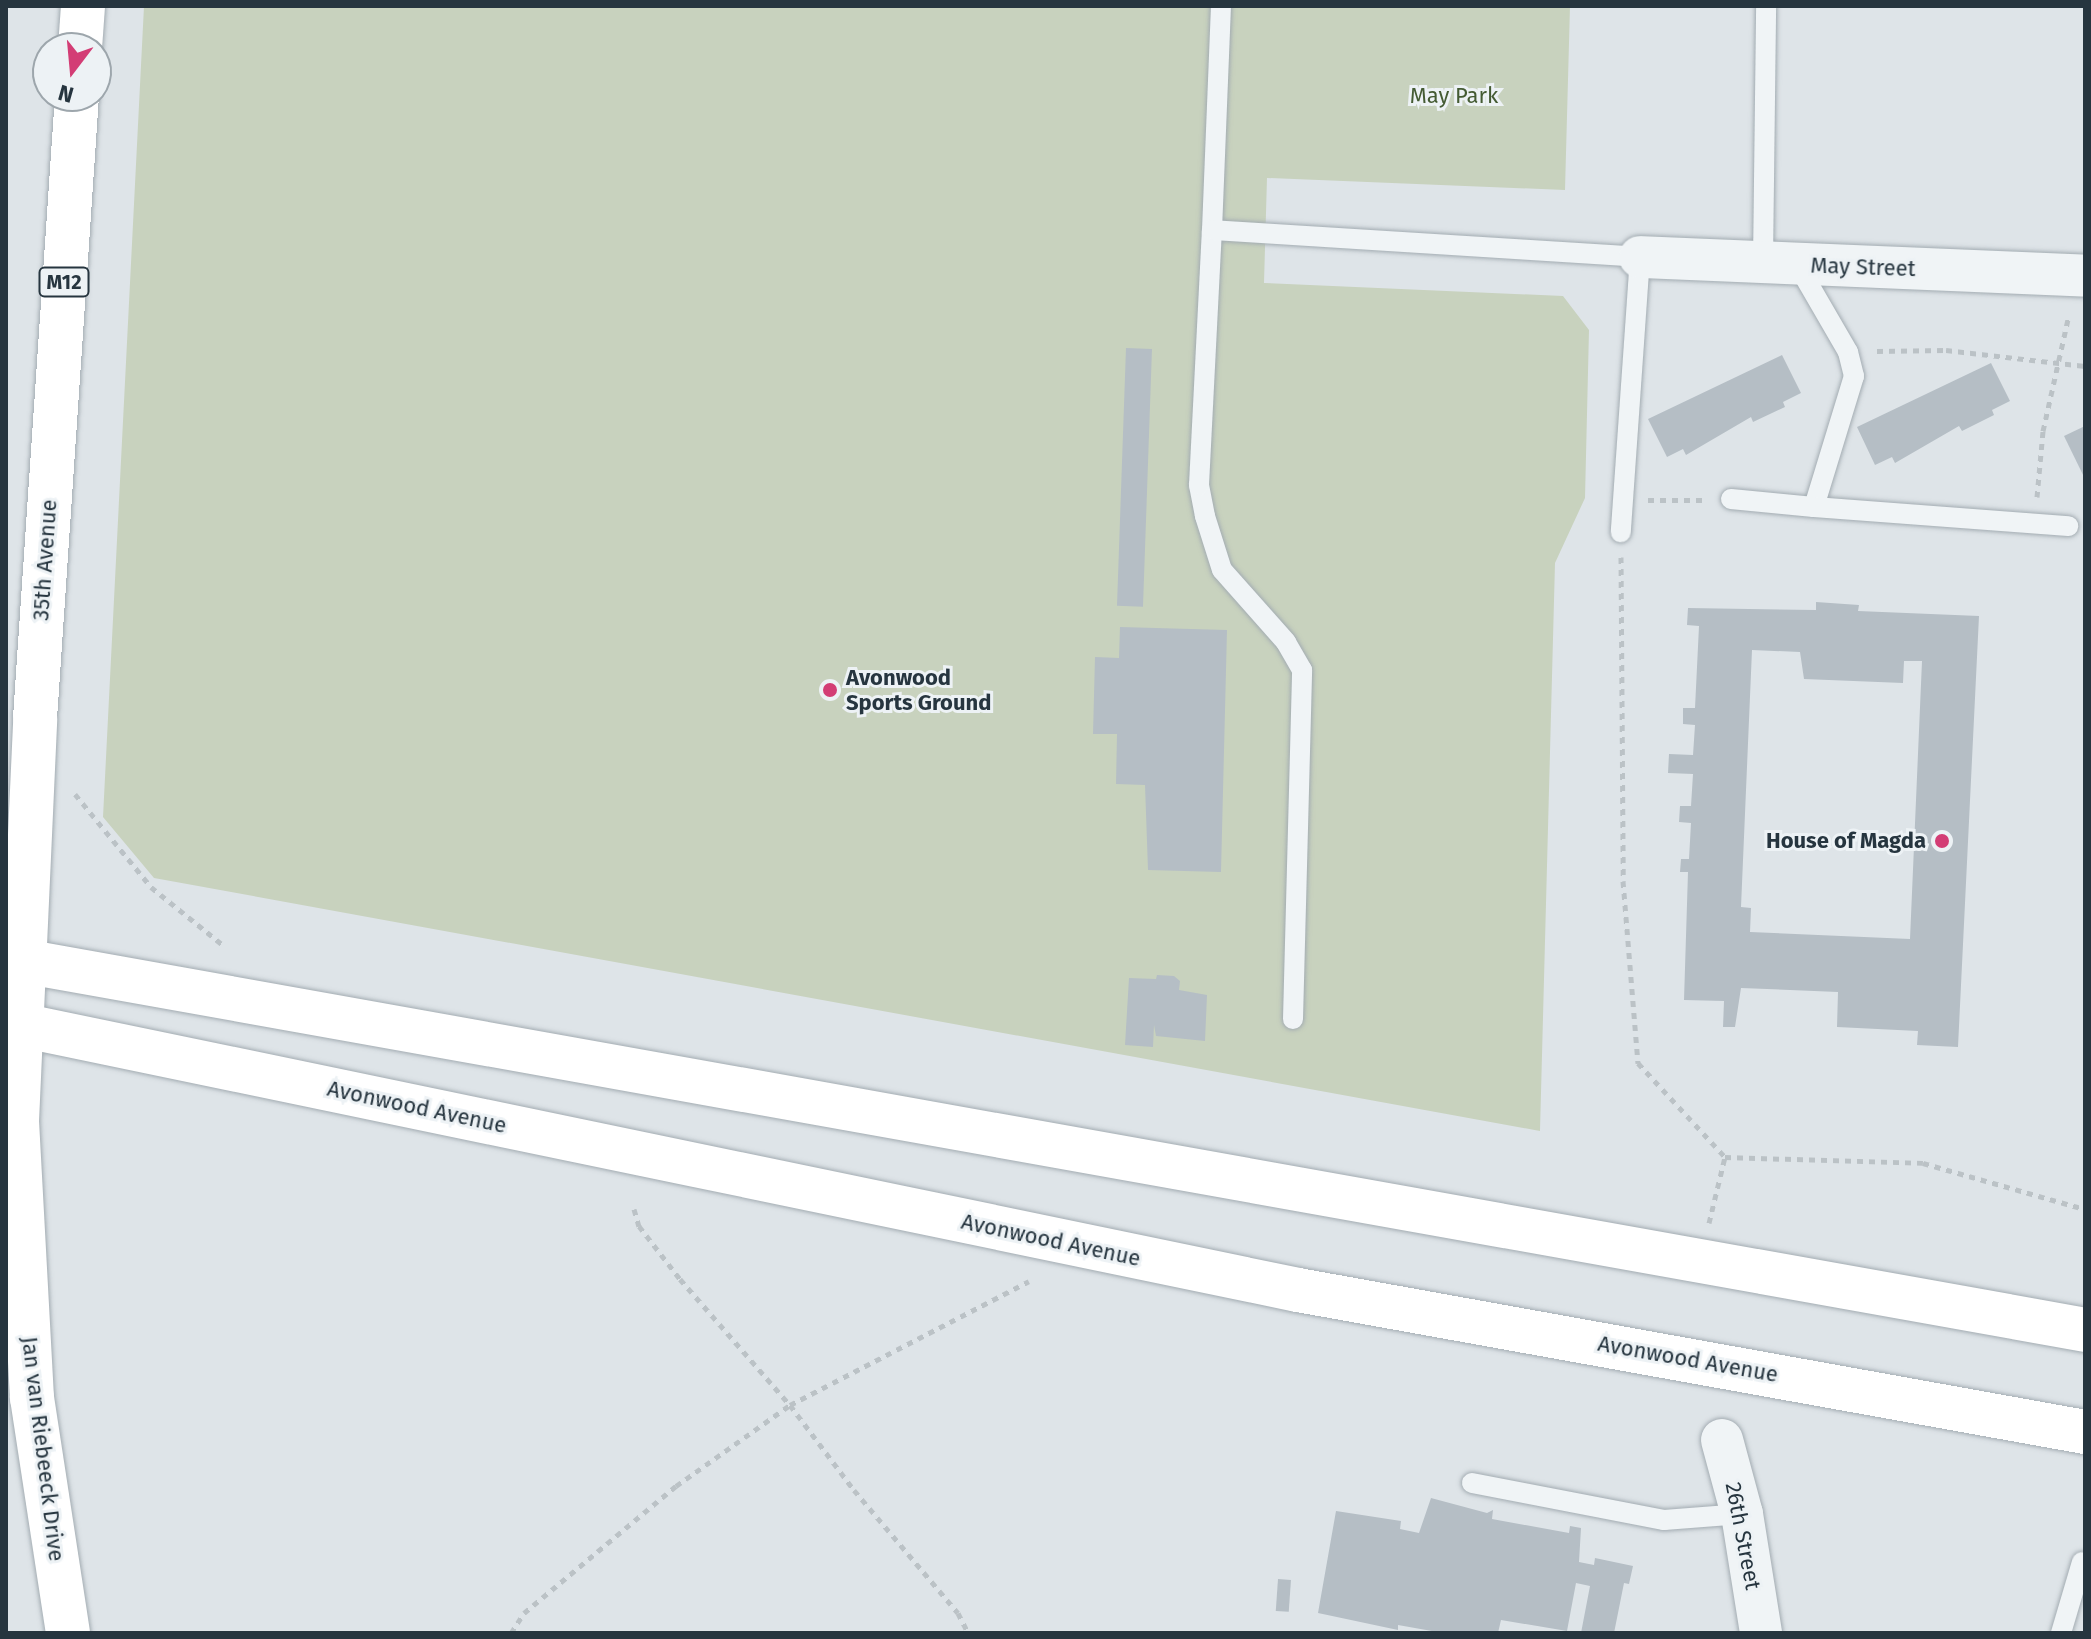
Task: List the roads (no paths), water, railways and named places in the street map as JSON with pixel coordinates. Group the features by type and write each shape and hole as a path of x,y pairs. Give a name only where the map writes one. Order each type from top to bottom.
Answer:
{"main road":[{"path":"81,32 83,6"},
{"name":"35th Avenue","path":"14,1023 15,959 76,112"},
{"path":"15,959 2085,1330"},
{"name":"Avonwood Avenue","path":"14,1023 1282,1287 2085,1432"},
{"name":"Jan van Riebeeck Drive","path":"14,1023 17,1190 32,1398 68,1633"}],"street":[{"name":"May Street","path":"1640,257 2085,276"},
{"name":"26th Street","path":"1722,1440 1742,1514 1761,1633"}],"lane":[{"path":"1221,6 1199,485 1222,570 1286,642 1302,670 1293,1019"},
{"path":"1766,6 1780,263 1848,352 1854,376 1814,507"},
{"path":"1212,230 1640,257 1621,532"},
{"path":"1731,499 2068,526"},
{"path":"1472,1483 1664,1520 1742,1514"},
{"path":"2061,1633 2082,1562"}],"place":[{"name":"Avonwood Sports Ground","path":"830,690"},
{"name":"House of Magda","path":"1942,841"}],"park label":[{"name":"May Park","path":"1454,96"}]}
